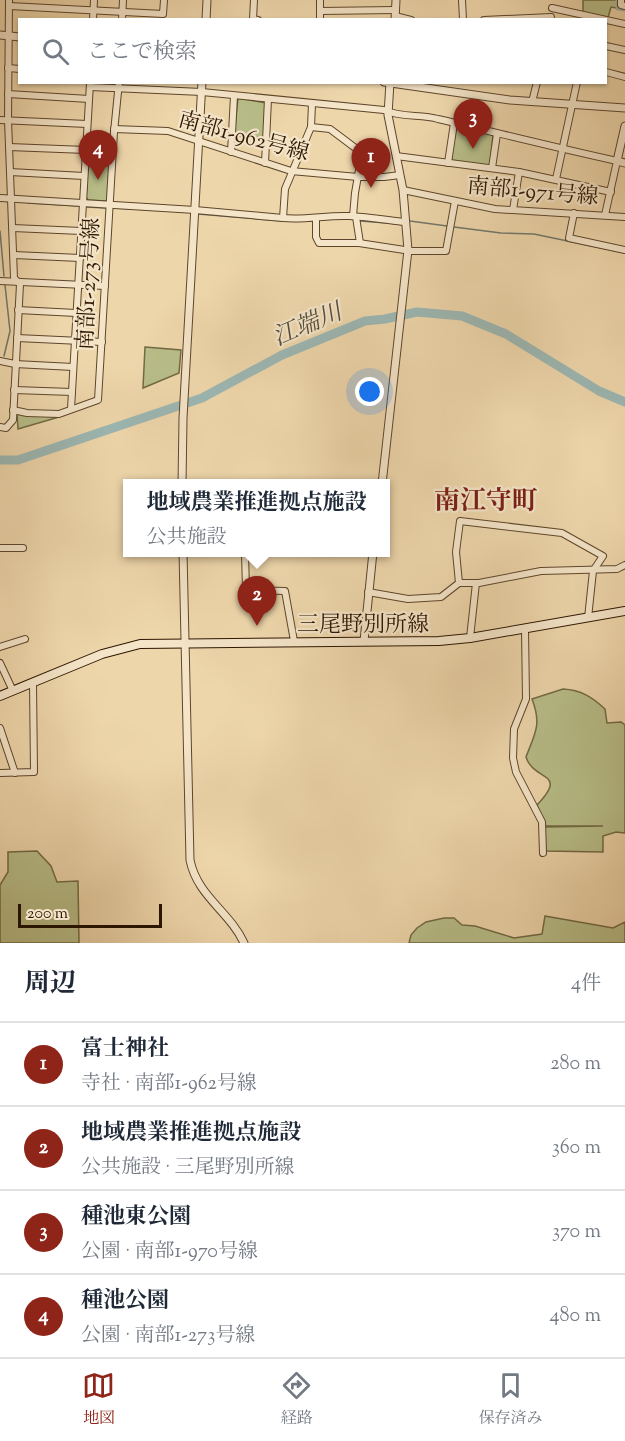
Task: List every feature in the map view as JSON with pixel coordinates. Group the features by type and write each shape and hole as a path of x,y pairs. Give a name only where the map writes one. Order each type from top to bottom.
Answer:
{"main road":[{"name":"三尾野別所線","path":"0,696 117,649 140,644 439,641 470,638 625,611"}],"street":[{"path":"93,18 94,0"},
{"path":"123,0 123,16"},
{"path":"0,427 6,428 13,420 20,284 14,278 8,68 4,35 9,3 123,16 163,14 164,0"},
{"path":"206,18 207,0"},
{"path":"253,18 254,0"},
{"path":"320,0 320,18"},
{"path":"320,11 395,15 396,0"},
{"path":"462,0 463,18"},
{"path":"550,18 554,0"},
{"path":"621,0 621,5 625,6"},
{"path":"552,8 592,18"},
{"path":"607,21 625,24"},
{"path":"607,46 625,50"},
{"path":"8,68 18,69"},
{"path":"607,72 625,77"},
{"path":"182,479 187,291 195,210 202,84"},
{"path":"381,479 408,250 403,190 388,112 388,84"},
{"path":"396,84 532,102 625,108"},
{"path":"532,102 536,84"},
{"path":"556,179 577,84"},
{"path":"71,409 90,85 202,92 436,118 621,162"},
{"name":"南部1-273号線","path":"13,410 59,414 98,400 118,86"},
{"path":"8,94 89,99"},
{"path":"231,152 234,96"},
{"path":"265,163 268,99"},
{"path":"284,218 285,189 311,127 312,104"},
{"path":"0,120 87,124"},
{"path":"448,163 454,123"},
{"path":"605,215 621,162 625,126"},
{"path":"311,127 330,129 362,153 355,217 360,243"},
{"name":"南部1-962号線","path":"114,129 168,131 291,171 358,177 400,175"},
{"path":"492,168 497,134"},
{"path":"9,147 86,150"},
{"path":"396,156 519,172 611,192"},
{"path":"85,158 112,159"},
{"path":"10,172 84,176"},
{"path":"513,210 519,172"},
{"name":"南部1-971号線","path":"403,190 495,209 625,217"},
{"path":"1,198 284,218 355,217 405,222"},
{"path":"316,218 316,237 319,243 360,243 408,250 446,251 455,201"},
{"path":"574,213 569,238 625,250"},
{"path":"13,228 81,231"},
{"path":"14,255 80,258"},
{"path":"0,281 105,286"},
{"path":"18,310 76,313"},
{"path":"17,338 102,342"},
{"path":"0,361 73,367"},
{"path":"14,390 72,392"},
{"path":"459,583 456,552 460,521 562,533 603,556 594,569 588,618"},
{"path":"0,548 22,548"},
{"path":"183,557 191,865 201,889 235,927 244,943"},
{"path":"245,557 246,590 285,591 294,641"},
{"path":"364,641 372,557"},
{"path":"368,592 408,599 441,597 459,583 476,583 541,571 617,568 625,565"},
{"path":"470,638 476,583"},
{"path":"525,629 526,699 514,729 513,758 516,772 542,822 543,853"},
{"path":"0,647 25,639"},
{"path":"0,663 13,691"},
{"path":"0,773 34,772 33,683"},
{"path":"0,728 15,772"}],"green space":[{"path":"583,0 617,0 617,8 611,7 608,18 583,13"},
{"path":"238,98 266,103 264,138 234,136"},
{"path":"458,126 493,135 488,166 451,159"},
{"path":"90,160 108,160 110,163 106,201 88,200 86,197"},
{"path":"145,347 181,350 179,373 143,388"},
{"path":"17,412 59,417 18,429"},
{"path":"563,689 581,693 595,701 605,709 607,723 621,722 625,725 625,833 616,832 603,836 603,852 545,851 545,827 603,826 545,826 537,805 550,787 550,781 530,765 526,757 537,722 532,699"},
{"path":"37,851 51,866 57,882 78,881 79,943 0,943 0,885 8,872 8,852"},
{"path":"545,916 613,928 625,922 625,943 409,943 411,935 417,928 426,922 444,918 454,918 462,925 475,926 514,938 542,934"}],"waterway":[{"path":"618,0 618,8 625,9"},
{"path":"28,203 79,206"},
{"path":"87,207 105,208"},
{"path":"113,208 153,210"},
{"path":"198,214 282,221"},
{"path":"290,221 313,221"},
{"path":"360,221 400,224"},
{"path":"410,221 447,226"},
{"path":"454,227 501,233 534,234 625,253"},
{"path":"0,231 4,276"},
{"path":"4,356 10,331 5,285"},
{"name":"江端川","path":"0,460 18,460 202,398 282,355 365,321 417,312 462,316 506,334 599,391 625,402"}],"place":[{"name":"種池東公園","path":"473,149"},
{"name":"種池公園","path":"98,180"},
{"name":"富士神社","path":"371,188"},
{"name":"地域農業推進拠点施設","path":"257,626"}],"district":[{"name":"南江守町","path":"486,500"}]}
